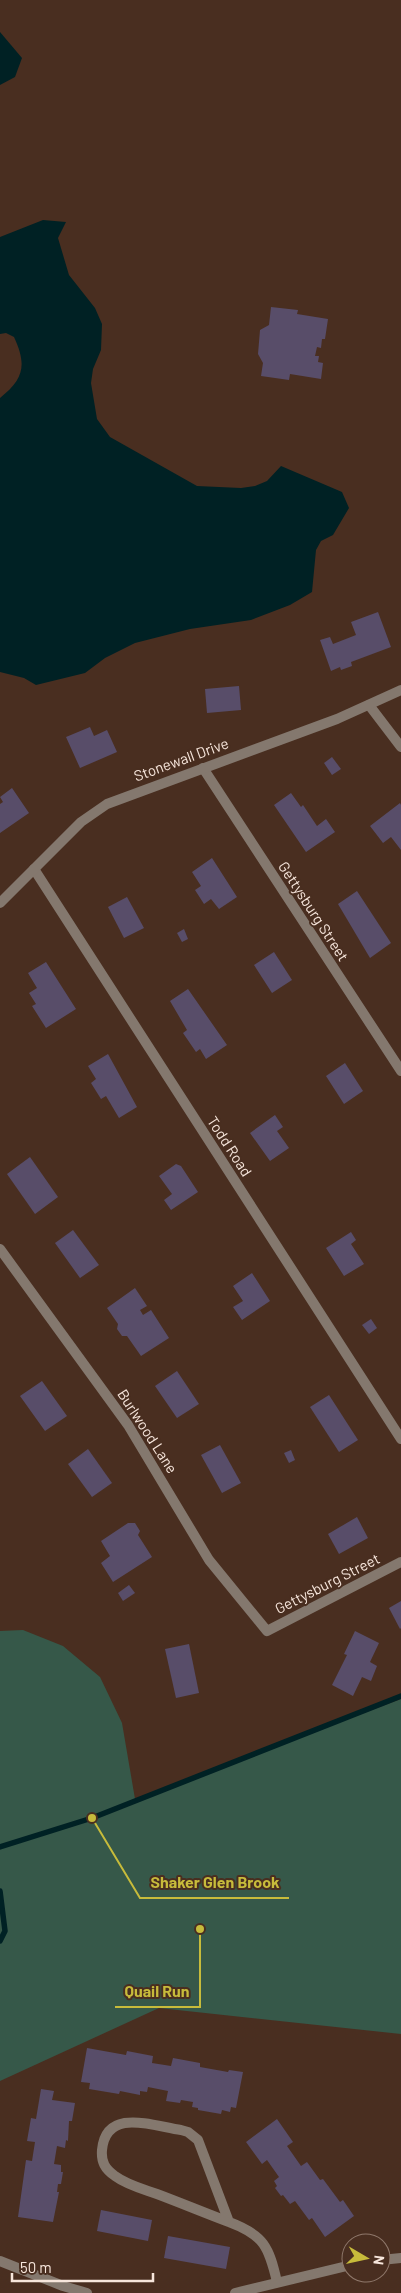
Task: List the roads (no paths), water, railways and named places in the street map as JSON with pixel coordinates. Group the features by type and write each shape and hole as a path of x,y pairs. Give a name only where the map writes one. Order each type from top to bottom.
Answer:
{"street":[{"name":"Stonewall Drive","path":"0,903 81,822 107,804 369,705 401,690"},
{"path":"369,705 401,748"},
{"name":"Gettysburg Street","path":"203,768 401,1071"},
{"name":"Todd Road","path":"34,869 401,1439"},
{"name":"Burlwood Lane","path":"0,1248 128,1425 209,1560 267,1631"},
{"name":"Gettysburg Street","path":"267,1631 401,1562"},
{"path":"229,2222 202,2145 194,2135 181,2130 127,2122 115,2124 110,2129 105,2136 102,2151 104,2165 108,2171 124,2182 252,2231 264,2243 277,2282"},
{"path":"0,2261 63,2286 87,2293"},
{"path":"235,2293 341,2267"}],"water":[{"path":"0,32 22,58 15,77 0,85"},
{"path":"43,220 66,222 58,238 69,275 95,308 102,324 101,350 93,369 91,383 97,419 110,437 197,486 241,488 255,486 267,481 281,466 342,492 349,508 333,535 321,541 316,550 312,592 290,605 251,620 190,629 135,643 105,658 85,673 36,685 24,678 0,672 0,398 18,378 22,364 14,337 6,333 0,334 0,237"}],"waterway":[{"path":"0,1847 92,1818 401,1696"},
{"path":"0,1891 5,1931 0,1941"}],"place":[{"name":"Shaker Glen Brook","path":"92,1818"},
{"name":"Quail Run","path":"200,1929"}]}
